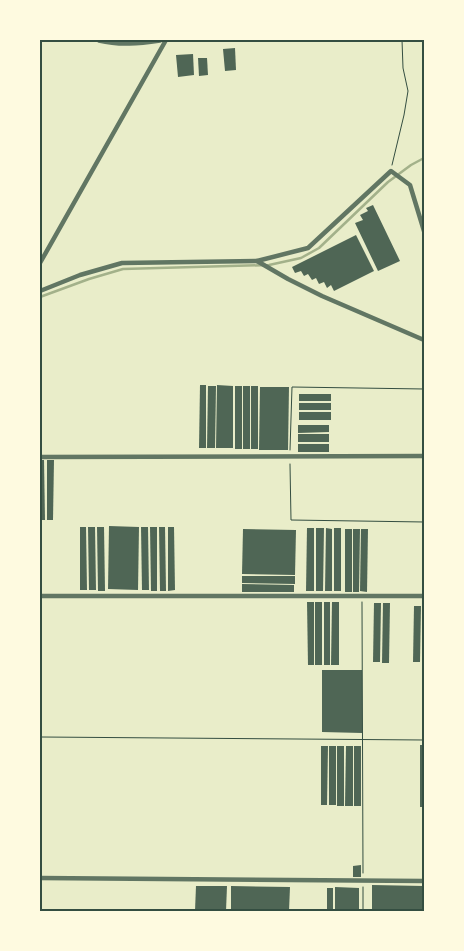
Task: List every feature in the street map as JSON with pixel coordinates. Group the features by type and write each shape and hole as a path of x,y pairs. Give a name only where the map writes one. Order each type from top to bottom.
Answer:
{"street":[{"path":"99,40 120,44 160,40"},
{"path":"40,263 166,40"},
{"path":"40,291 80,275 122,263 257,262 308,248 391,171 410,185 424,230"},
{"path":"257,262 322,296 424,340"},
{"path":"40,457 424,456"},
{"path":"40,596 424,596"},
{"path":"40,878 424,881"}],"path":[{"path":"391,171 408,91 403,68 402,40"},
{"path":"362,597 363,911"},
{"path":"40,737 424,740"}],"building":[{"path":"235,48 236,70 225,71 223,49"},
{"path":"193,54 194,75 178,77 176,55"},
{"path":"198,58 207,58 208,75 199,76"},
{"path":"373,205 400,261 378,271 355,223 363,220 360,215 368,211 366,208"},
{"path":"356,235 374,271 334,291 331,285 327,288 324,282 319,284 316,278 312,280 308,274 304,276 301,271 295,273 292,267"},
{"path":"200,385 206,385 206,448 199,448"},
{"path":"217,385 233,386 233,448 216,448"},
{"path":"208,386 216,386 215,448 207,448"},
{"path":"235,386 242,386 242,449 235,449"},
{"path":"243,386 250,386 250,449 243,449"},
{"path":"251,386 258,386 258,449 251,449"},
{"path":"260,387 289,387 288,450 259,450"},
{"path":"299,394 331,394 331,401 299,401"},
{"path":"299,403 331,403 331,410 299,410"},
{"path":"299,412 331,412 331,420 299,420"},
{"path":"298,425 329,425 329,432 298,433"},
{"path":"298,434 329,434 329,442 298,442"},
{"path":"298,444 329,444 329,452 298,452"},
{"path":"40,460 44,460 45,520 40,520"},
{"path":"47,460 54,460 53,520 47,520"},
{"path":"109,526 139,527 138,590 108,589"},
{"path":"80,527 86,527 87,590 80,590"},
{"path":"88,527 95,527 96,590 89,590"},
{"path":"97,527 104,527 105,591 98,591"},
{"path":"141,527 148,527 149,590 142,590"},
{"path":"150,527 157,527 157,591 151,591"},
{"path":"159,527 165,527 166,591 160,591"},
{"path":"168,527 174,527 175,590 168,591"},
{"path":"307,528 314,528 314,591 306,591"},
{"path":"316,528 324,528 323,591 316,591"},
{"path":"326,528 332,529 332,591 325,591"},
{"path":"334,528 341,528 341,591 334,591"},
{"path":"243,529 296,530 295,575 242,574"},
{"path":"345,529 352,529 352,592 345,592"},
{"path":"353,529 360,529 359,592 353,592"},
{"path":"361,529 368,529 367,592 360,591"},
{"path":"242,576 295,576 295,584 242,583"},
{"path":"242,584 294,585 294,592 242,592"},
{"path":"307,602 314,602 314,665 308,665"},
{"path":"315,602 322,602 322,665 315,665"},
{"path":"324,602 330,602 330,665 324,665"},
{"path":"332,602 339,602 339,665 331,665"},
{"path":"374,603 381,603 380,662 373,662"},
{"path":"383,603 390,603 389,663 382,663"},
{"path":"414,606 421,606 420,662 413,662"},
{"path":"422,606 424,606 424,663 422,663"},
{"path":"322,670 362,670 362,733 322,732"},
{"path":"420,745 424,745 424,807 420,807"},
{"path":"321,746 328,746 327,805 321,805"},
{"path":"329,746 336,746 336,805 329,805"},
{"path":"337,746 344,746 344,806 337,806"},
{"path":"346,746 353,746 353,806 345,806"},
{"path":"354,746 361,746 361,806 354,806"},
{"path":"361,865 361,877 353,877 353,866"},
{"path":"372,885 424,886 424,911 372,911"},
{"path":"196,886 227,886 226,911 195,911"},
{"path":"231,886 290,887 289,911 231,911"},
{"path":"335,887 359,888 359,911 335,911"},
{"path":"327,888 333,888 333,911 327,911"}],"waterway":[{"path":"40,297 123,269 269,265 301,258 319,248 388,182 424,158"}]}
